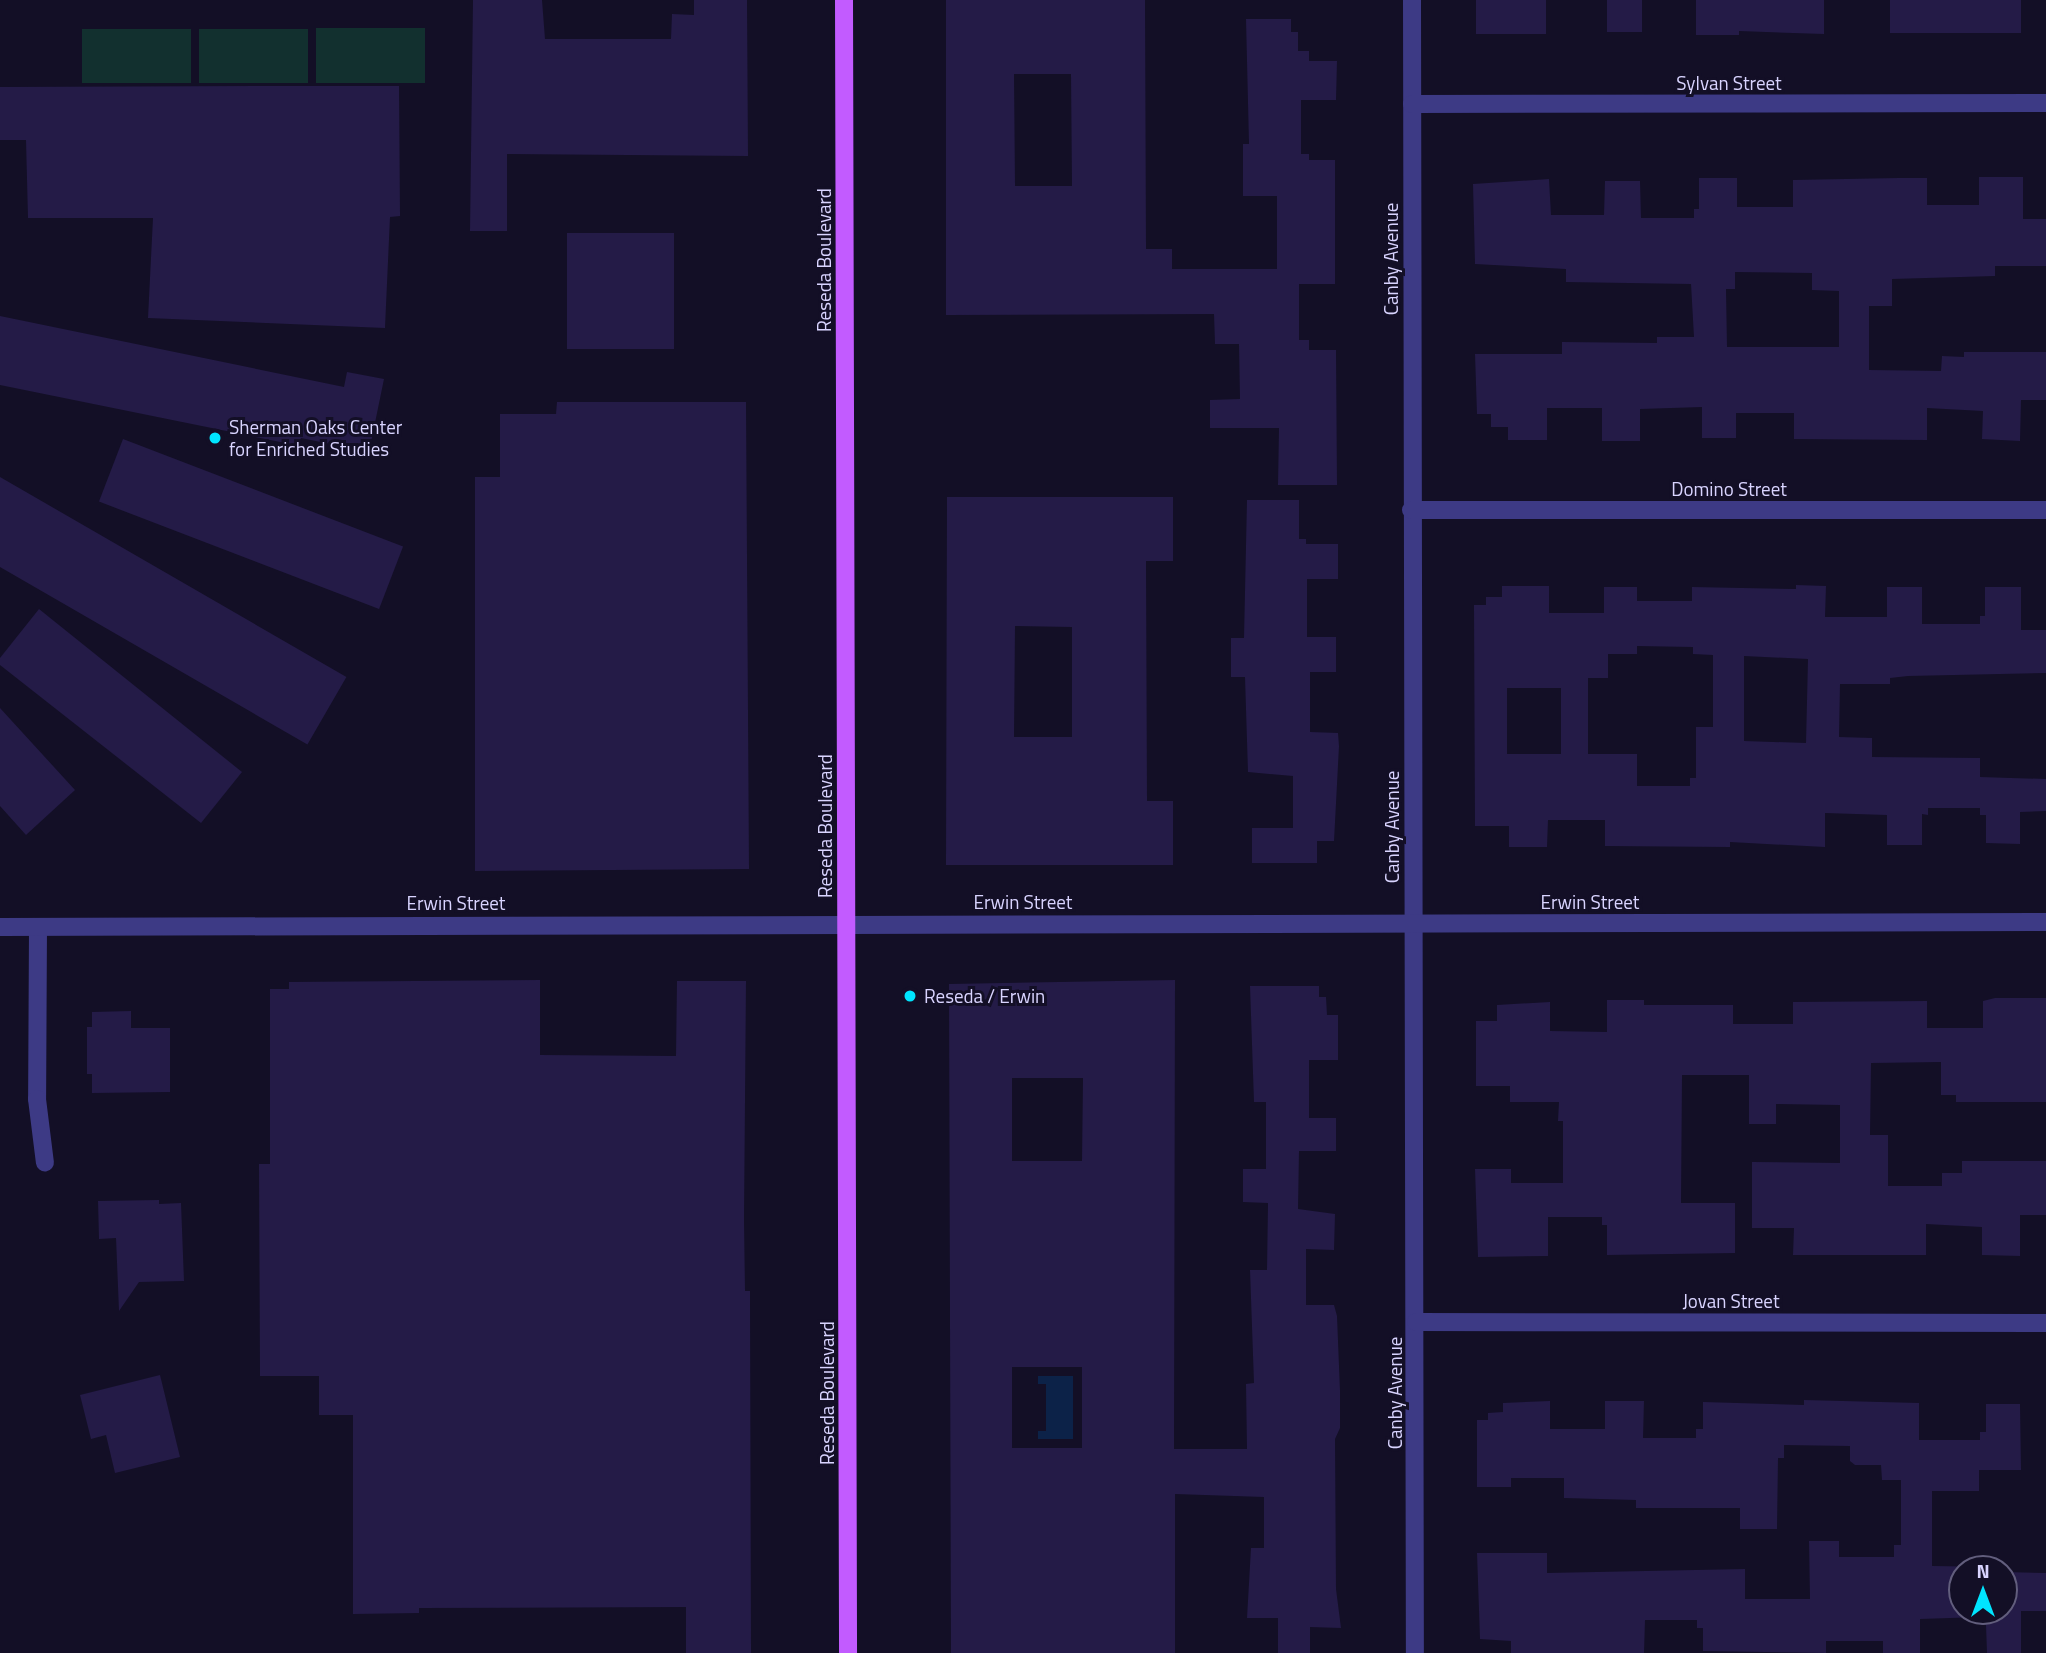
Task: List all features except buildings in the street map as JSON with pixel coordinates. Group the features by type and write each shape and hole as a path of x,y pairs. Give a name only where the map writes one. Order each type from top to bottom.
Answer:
{"main road":[{"name":"Reseda Boulevard","path":"844,0 848,1653"}],"street":[{"name":"Canby Avenue","path":"1412,0 1415,1653"},
{"name":"Sylvan Street","path":"1412,104 2046,103"},
{"name":"Domino Street","path":"1411,510 2046,510"},
{"name":"Erwin Street","path":"0,927 2046,922"},
{"path":"38,927 37,1099 45,1163"},
{"name":"Jovan Street","path":"1416,1322 2046,1322"}],"green space":[{"path":"316,28 425,28 425,83 316,83"},
{"path":"82,29 191,29 191,83 82,83"},
{"path":"199,29 308,29 308,83 199,83"}],"water":[{"path":"1038,1376 1073,1376 1073,1439 1038,1439 1038,1431 1046,1431 1046,1384 1038,1384"}],"place":[{"name":"Sherman Oaks Center for Enriched Studies","path":"215,438"},
{"name":"Reseda / Erwin","path":"910,996"}]}
